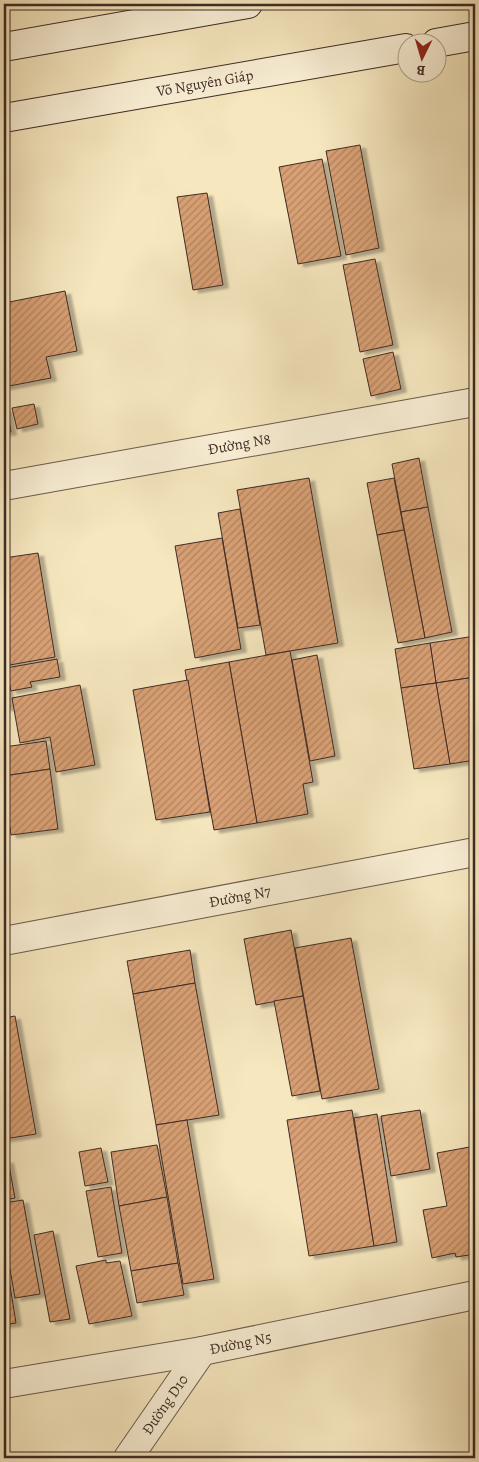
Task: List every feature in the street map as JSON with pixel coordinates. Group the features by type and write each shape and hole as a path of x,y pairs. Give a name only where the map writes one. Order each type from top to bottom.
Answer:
{"street":[{"path":"4,47 248,4"},
{"path":"446,41 475,36"},
{"name":"Võ Nguyên Giáp","path":"4,118 396,50"},
{"name":"Đường N8","path":"4,486 475,402"},
{"name":"Đường N7","path":"4,940 475,852"},
{"name":"Đường N5","path":"4,1384 202,1350 475,1295"},
{"name":"Đường D10","path":"128,1458 202,1350"}],"building":[{"path":"360,145 379,248 346,255 326,151"},
{"path":"322,159 341,256 298,264 279,167"},
{"path":"207,193 223,285 193,290 177,197"},
{"path":"375,259 393,345 360,352 343,265"},
{"path":"65,291 77,351 46,357 51,378 4,387 4,303"},
{"path":"393,352 401,389 371,396 363,359"},
{"path":"34,404 38,424 17,429 12,408"},
{"path":"4,409 7,409 11,432 4,433"},
{"path":"419,458 428,507 401,512 392,464"},
{"path":"309,478 338,643 266,655 237,490"},
{"path":"394,478 404,530 377,535 367,483"},
{"path":"428,507 452,632 425,638 401,512"},
{"path":"240,509 260,625 238,628 218,513"},
{"path":"404,530 425,638 398,643 377,535"},
{"path":"222,538 241,649 195,658 175,546"},
{"path":"38,553 55,657 4,666 4,558"},
{"path":"475,636 475,677 436,683 430,643"},
{"path":"430,643 436,683 401,688 395,649"},
{"path":"290,651 313,782 303,784 308,814 257,823 229,662"},
{"path":"317,655 335,756 310,761 292,660"},
{"path":"57,659 60,677 30,682 32,687 11,691 6,668"},
{"path":"229,662 257,823 214,830 185,670"},
{"path":"4,669 10,707 4,708"},
{"path":"475,677 475,760 450,764 436,683"},
{"path":"188,680 210,812 156,820 133,690"},
{"path":"436,683 450,764 414,769 401,688"},
{"path":"80,685 95,765 56,772 50,737 20,743 12,698"},
{"path":"46,741 50,769 4,776 4,747"},
{"path":"50,769 58,829 11,835 4,776"},
{"path":"291,930 303,996 256,1005 244,939"},
{"path":"351,938 379,1089 322,1099 295,948"},
{"path":"190,950 195,983 133,994 127,961"},
{"path":"195,983 219,1115 156,1125 133,994"},
{"path":"303,996 320,1091 292,1096 274,1001"},
{"path":"15,1016 36,1134 4,1139 4,1018"},
{"path":"352,1110 374,1246 309,1256 287,1120"},
{"path":"420,1110 430,1169 391,1176 381,1116"},
{"path":"377,1114 397,1242 374,1246 354,1118"},
{"path":"187,1120 214,1279 183,1284 156,1125"},
{"path":"157,1145 167,1197 119,1206 111,1152"},
{"path":"475,1146 475,1254 456,1257 455,1253 432,1258 423,1210 447,1206 437,1153"},
{"path":"101,1148 108,1182 85,1186 79,1152"},
{"path":"8,1160 15,1198 4,1200 4,1161"},
{"path":"111,1187 122,1253 98,1257 86,1191"},
{"path":"167,1197 178,1263 131,1271 119,1206"},
{"path":"23,1200 40,1294 15,1298 4,1235 4,1203"},
{"path":"53,1231 70,1319 50,1322 34,1235"},
{"path":"4,1248 16,1323 4,1325"},
{"path":"106,1260 106,1263 120,1261 132,1316 89,1324 76,1266"},
{"path":"178,1263 184,1295 137,1303 131,1271"}]}
